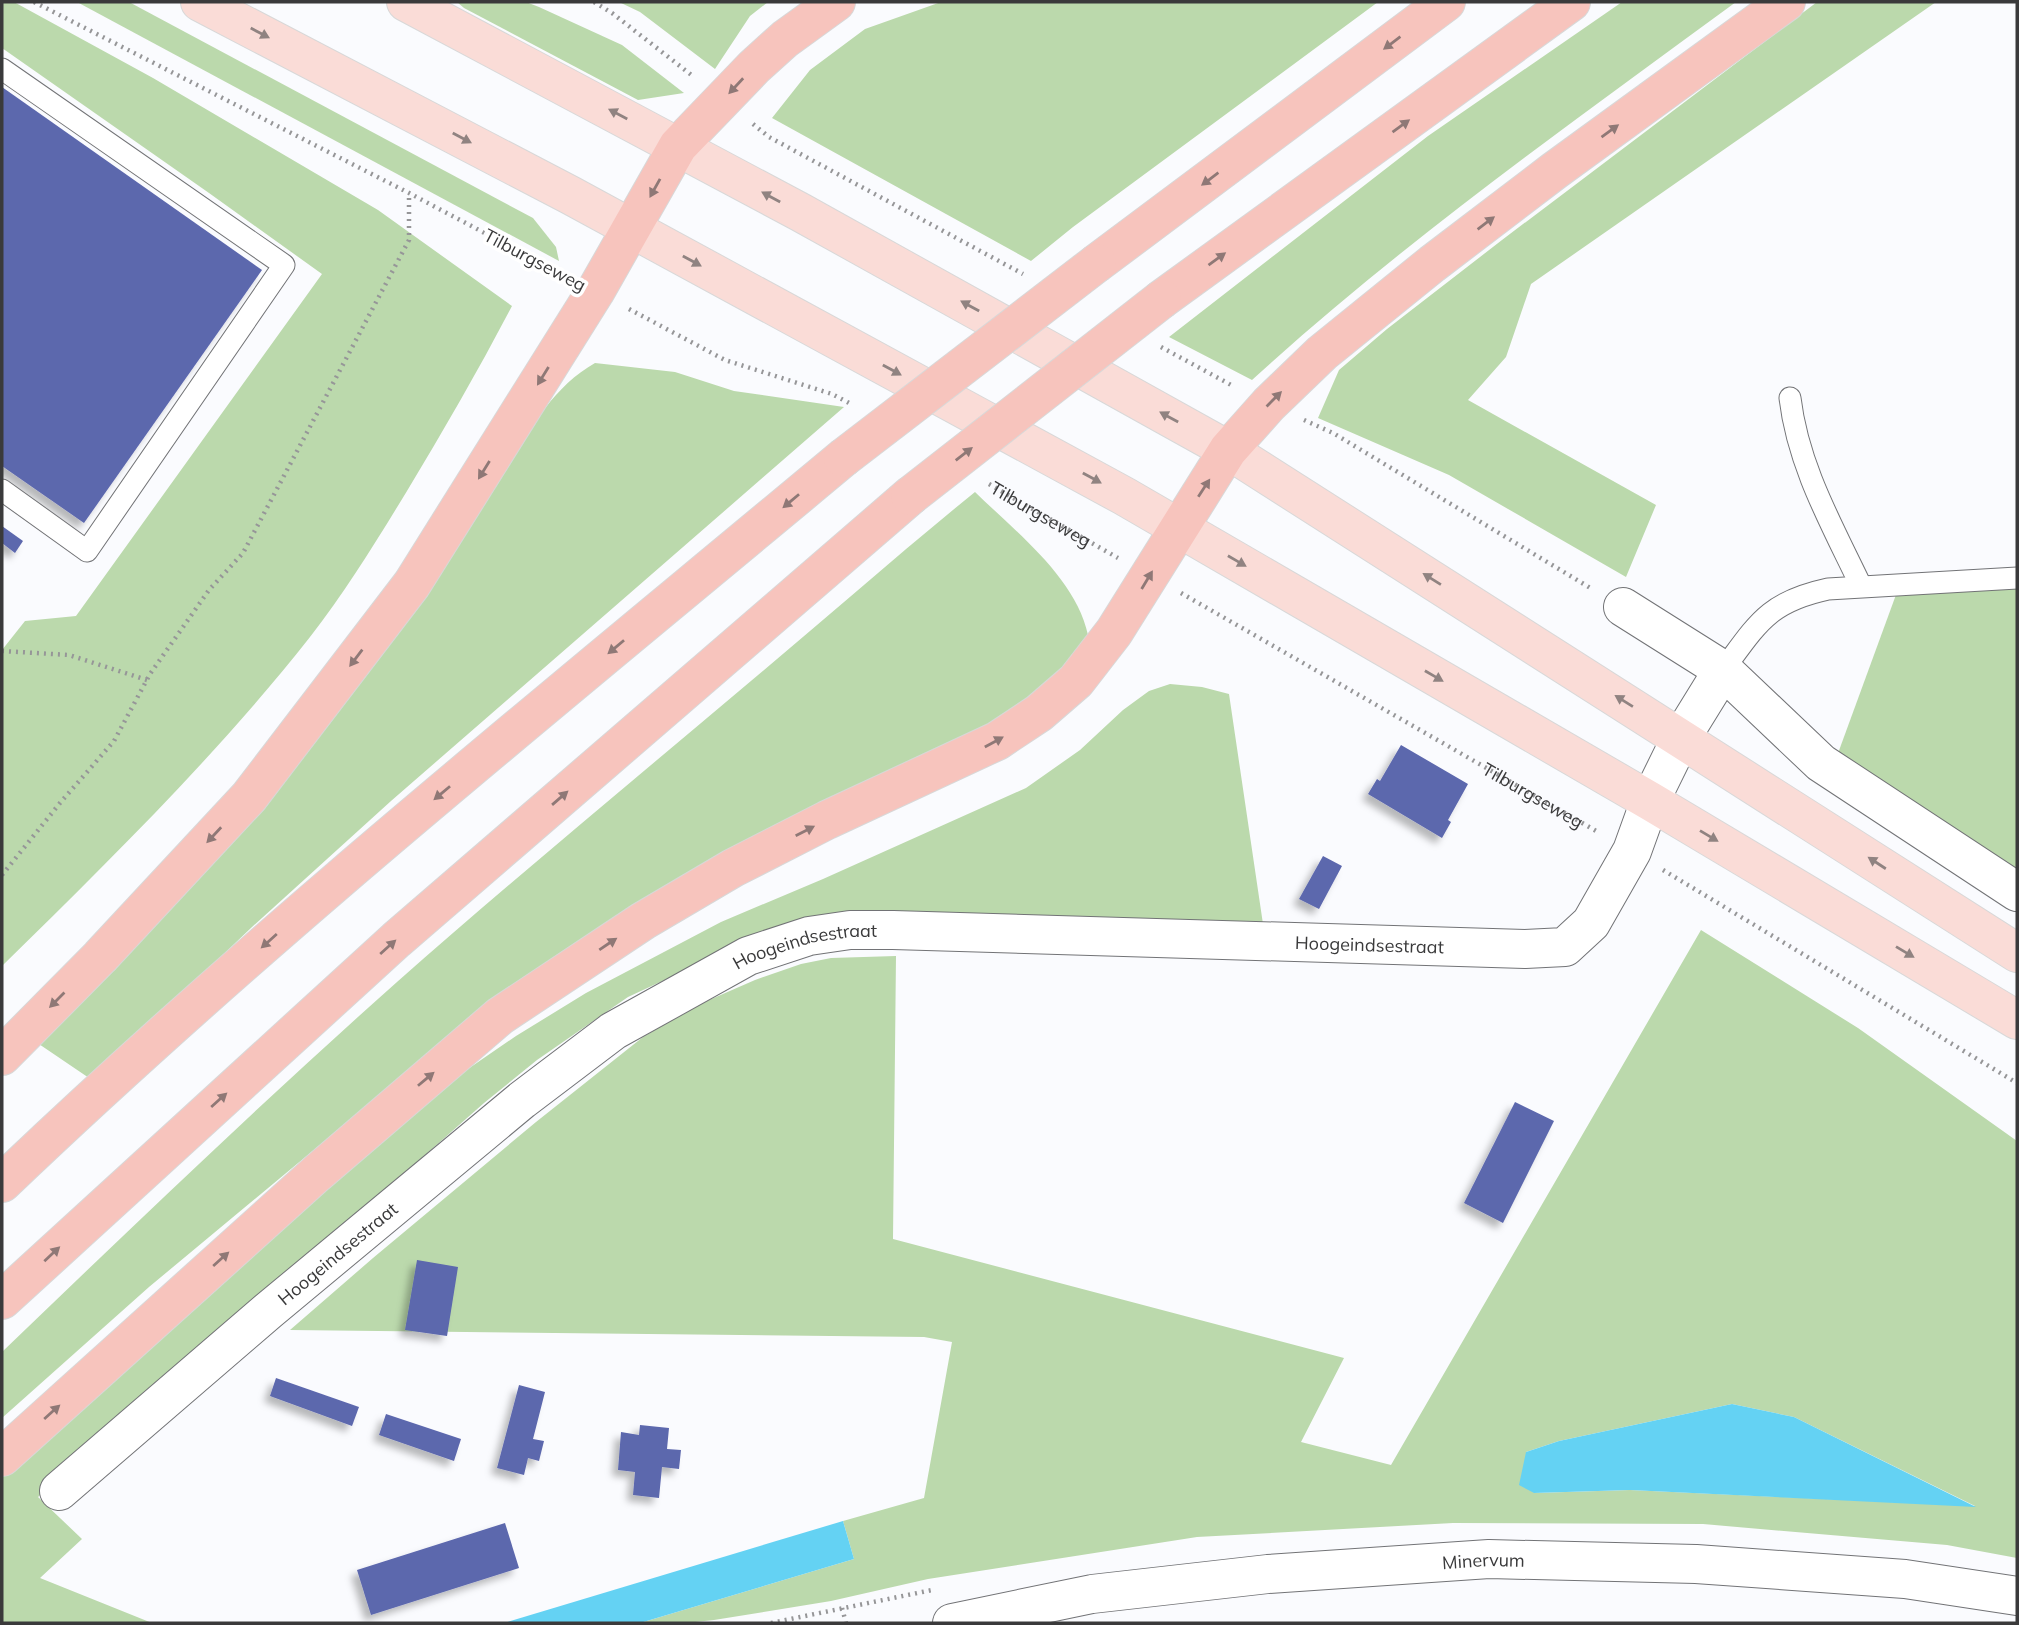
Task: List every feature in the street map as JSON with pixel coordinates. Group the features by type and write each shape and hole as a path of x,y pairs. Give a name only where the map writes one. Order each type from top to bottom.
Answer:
{"highway":[{"path":"2,1056 100,957 249,797 412,584 595,292 678,146 775,48 836,2"},
{"path":"2,1183 343,875 844,458 1097,263 1446,2"},
{"path":"2,1300 396,940 910,496 1161,299 1571,2"},
{"path":"2,1457 325,1166 500,1016 643,921 733,868 827,820 997,741 1038,713 1076,681 1114,632 1228,450 1269,404 1322,353 1554,171 1786,2"}],"main road":[{"path":"200,2 632,229 1179,527 1650,801 2017,1020"},
{"path":"405,2 678,146 1228,450 2017,953"}],"street":[{"path":"1623,607 1723,670 1821,763 2017,892"},
{"name":"Hoogeindsestraat","path":"59,1491 268,1311 522,1100 612,1031 748,956 808,936 850,930 893,929 1511,948 1566,947 1591,923 1632,851 1650,801 1681,738 1723,670"},
{"name":"Minervum","path":"952,1623 1092,1594 1268,1574 1489,1559 1710,1565 1905,1579 2017,1596"}],"lane":[{"path":"2,69 284,265 87,551 2,490"},
{"path":"1790,398 1793,425 1810,480 1861,586"},
{"path":"1723,670 1753,629 1773,609 1799,595 1861,586 2017,578"}],"path":[{"name":"Tilburgseweg","path":"34,2 409,193 725,360 832,394 856,407"},
{"path":"2,874 114,741 147,680 209,590 243,554 409,240 409,193"},
{"name":"Tilburgseweg","path":"985,481 1632,851 2017,1083"},
{"path":"2,651 69,655 147,680"},
{"path":"842,1608 846,1623"}],"green space":[{"path":"2,2 14,2 153,78 378,210 512,306 461,399 373,547 310,637 200,765 2,966 2,650 25,621 76,616 322,274 2,48"},
{"path":"77,2 129,2 533,218 556,247 559,261"},
{"path":"457,2 526,2 539,7 622,45 684,93 638,100"},
{"path":"619,2 768,2 750,16 715,69 640,12"},
{"path":"941,2 1378,2 1073,227 1031,261 772,118 810,70 865,29"},
{"path":"1622,2 1736,2 1550,138 1428,232 1309,329 1252,380 1169,337 1428,136"},
{"path":"1817,2 1936,2 1531,284 1506,357 1468,400 1656,505 1626,577 1449,475 1318,418 1339,370 1387,329"},
{"path":"595,363 675,372 734,391 844,407 391,801 252,927 92,1080 33,1040 493,489 525,436 549,403 578,374"},
{"path":"975,492 1026,540 1058,575 1081,614 1088,635 1041,701 434,1050 149,1287 2,1418 2,1352 149,1212 440,944"},
{"path":"2017,587 2017,880 1837,756 1897,592"},
{"path":"1170,684 1202,687 1229,694 1263,924 1002,918 686,970 628,997 537,1060 484,1103 38,1497 82,1539 40,1578 152,1623 2,1623 2,1470 465,1071 586,993 721,922 1026,788 1080,750 1123,710 1149,691"},
{"path":"1701,930 1858,1028 2017,1141 2017,1558 1947,1545 1703,1524 1453,1523 1197,1537 928,1579 831,1601 714,1620 640,1623 854,1559 843,1521 924,1498 952,1342 924,1337 290,1330 536,1122 643,1037 700,1004 801,964 831,958 896,956 893,1239 1344,1358 1301,1442 1391,1465","holes":["1732,1404 1794,1417 1975,1506 1630,1490 1534,1493 1526,1452 1559,1441"]}],"water":[{"path":"1732,1404 1794,1417 1976,1507 1630,1490 1534,1493 1519,1485 1526,1452 1559,1441"},
{"path":"843,1521 854,1559 640,1623 504,1623"}],"building":[{"path":"2,87 262,270 84,523 2,466"},
{"path":"2,526 23,541 15,553 2,543"},
{"path":"1401,745 1468,784 1448,820 1451,822 1442,838 1368,794 1377,779 1380,781"},
{"path":"1323,856 1342,866 1319,909 1299,899"},
{"path":"1515,1102 1554,1121 1503,1223 1464,1203"},
{"path":"417,1260 458,1267 447,1336 405,1330"},
{"path":"276,1378 359,1407 352,1426 270,1396"},
{"path":"519,1385 545,1392 533,1439 544,1441 539,1461 528,1458 524,1475 497,1468"},
{"path":"386,1414 461,1439 454,1461 379,1435"},
{"path":"640,1425 669,1428 667,1449 681,1450 679,1469 662,1467 659,1498 633,1495 635,1472 618,1470 621,1432 639,1435"},
{"path":"505,1523 519,1568 371,1615 357,1570"}]}
